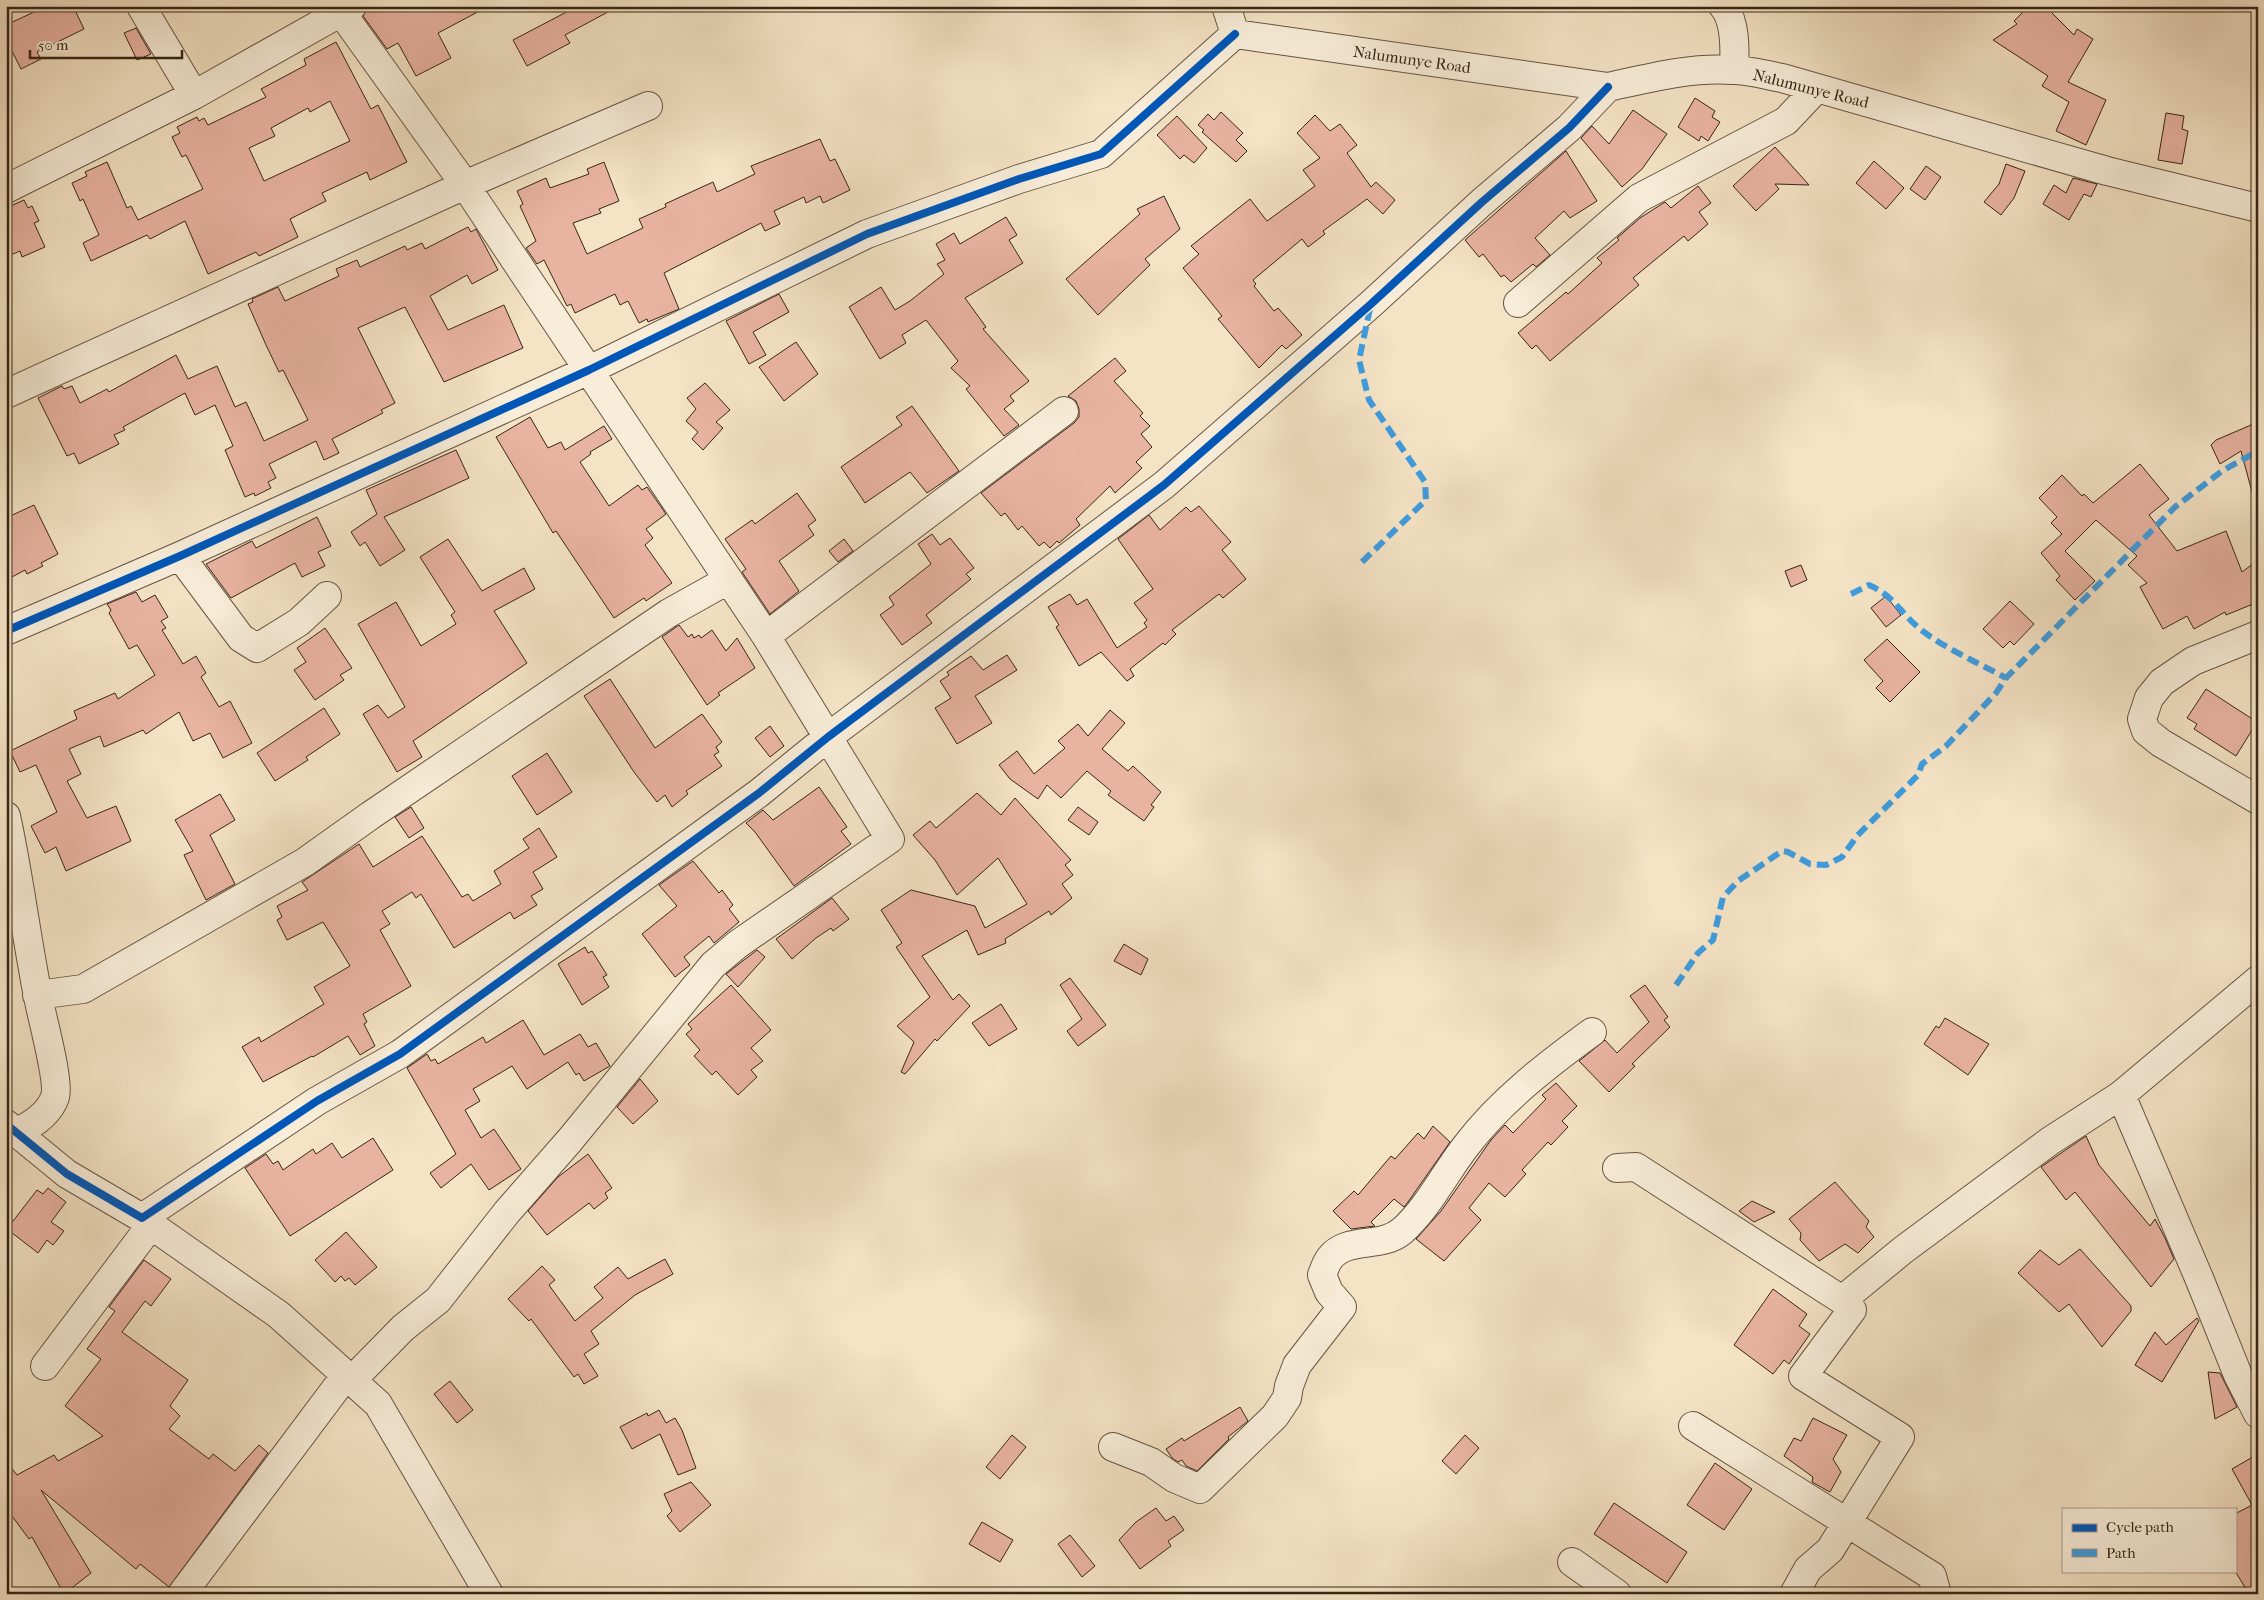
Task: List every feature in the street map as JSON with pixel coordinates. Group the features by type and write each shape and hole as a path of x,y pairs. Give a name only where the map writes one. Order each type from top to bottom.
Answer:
{"street":[{"path":"141,6 194,95"},
{"path":"6,631 180,556 589,370 867,234 1019,179 1101,154 1235,34 1226,6"},
{"path":"1727,8 1733,37 1734,70"},
{"path":"6,188 194,95 346,9 766,636 890,839 738,944 713,965 570,1140 507,1212 438,1300 403,1328 349,1378 182,1594"},
{"name":"Nalumunye Road","path":"1235,34 1608,87 1664,74 1697,70 1734,70 1782,78 2107,171 2258,208"},
{"path":"11,1128 67,1174 142,1218 317,1101 400,1054 759,793 828,737 1164,485 1372,304 1482,202 1569,128 1608,87"},
{"path":"1518,303 1639,198 1786,121 1817,88"},
{"path":"6,394 465,185 648,106"},
{"path":"766,636 1064,411"},
{"path":"180,556 241,638 257,648 299,622 327,596"},
{"path":"38,995 83,989 305,862 371,815 669,613 728,580"},
{"path":"2258,635 2193,661 2162,682 2149,698 2142,719 2146,731 2161,743 2258,800"},
{"path":"6,816 38,995 52,1060 55,1095 47,1111 30,1125 11,1128"},
{"path":"1617,1168 1636,1167 1842,1300 1903,1250 2050,1141 2120,1095 2258,980"},
{"path":"1113,1447 1151,1462 1174,1478 1200,1490 1275,1416 1287,1398 1288,1386 1297,1364 1342,1307 1329,1292 1322,1275 1330,1258 1347,1245 1391,1239 1403,1230 1417,1215 1467,1144 1501,1107 1544,1067 1592,1032"},
{"path":"2120,1095 2200,1278 2238,1375 2258,1414"},
{"path":"45,1366 150,1225 278,1315 378,1404 489,1594"},
{"path":"1794,1594 1808,1569 1830,1550 1900,1437 1804,1376 1852,1310"},
{"path":"1694,1426 1932,1576 1937,1594"},
{"path":"1572,1562 1617,1594"}],"building":[{"path":"47,6 73,6 84,29 37,52 41,59 21,69 6,39 6,25"},
{"path":"371,6 489,6 438,33 451,58 416,76 398,43 387,49 363,16"},
{"path":"578,6 619,6 565,35 570,43 527,66 513,40"},
{"path":"2029,6 2045,6 2074,35 2077,29 2093,39 2068,82 2106,100 2086,145 2056,131 2069,102 2042,86 2048,76 1993,40 2017,24 2014,21"},
{"path":"136,28 151,54 137,60 124,33"},
{"path":"336,42 371,109 378,105 407,162 370,180 367,172 322,193 326,201 290,219 298,237 259,256 256,252 208,274 185,221 150,239 147,235 91,261 83,243 99,235 83,199 80,201 72,183 87,176 85,172 107,162 127,208 131,206 138,220 203,189 186,155 182,157 172,137 180,133 177,127 197,117 199,121 204,118 208,125 266,97 261,89 306,65 304,59","holes":["330,101 350,141 264,181 249,148 275,136 271,128 308,108 310,112"]},
{"path":"1695,98 1715,111 1712,117 1720,122 1708,141 1701,136 1699,141 1678,127"},
{"path":"1633,110 1667,134 1642,169 1622,187 1581,138 1592,126 1609,144"},
{"path":"1221,112 1243,133 1236,140 1247,151 1236,162 1202,132 1204,130 1198,125 1208,114 1214,120"},
{"path":"2166,113 2184,116 2182,129 2188,131 2182,164 2158,160"},
{"path":"1315,115 1330,131 1340,124 1357,145 1347,153 1371,187 1376,182 1395,200 1383,214 1367,199 1323,231 1325,234 1308,247 1302,239 1253,280 1256,284 1254,286 1274,311 1278,308 1302,335 1286,349 1282,345 1259,368 1218,319 1222,316 1183,268 1199,254 1191,246 1250,199 1267,221 1315,186 1303,170 1320,158 1297,133"},
{"path":"1177,116 1207,148 1194,163 1184,155 1180,159 1157,135"},
{"path":"820,139 830,161 835,159 850,190 823,203 820,196 806,203 804,197 774,211 780,224 765,231 761,223 664,273 679,309 648,322 647,319 639,323 628,301 620,305 615,294 575,313 571,304 567,306 544,260 537,264 526,248 536,241 520,206 523,204 517,191 546,178 550,188 589,174 587,169 604,162 619,201 599,209 601,213 573,223 587,254 643,228 639,219 666,207 665,204 713,182 717,192 755,174 751,166"},
{"path":"1775,147 1809,185 1775,184 1779,189 1756,211 1733,186"},
{"path":"1566,151 1597,201 1570,218 1564,211 1535,238 1550,255 1536,267 1533,264 1511,282 1504,275 1501,277 1483,254 1479,257 1465,240"},
{"path":"1874,161 1904,188 1886,209 1856,183"},
{"path":"2006,164 2025,171 2014,198 2001,215 1984,202 1999,184"},
{"path":"1926,166 1941,177 1925,200 1910,189"},
{"path":"2073,178 2097,184 2091,197 2084,194 2069,220 2043,204 2054,185 2066,193"},
{"path":"1698,186 1711,203 1699,212 1708,224 1688,241 1684,236 1633,278 1639,285 1550,361 1536,345 1532,349 1518,333 1566,292 1568,294 1602,263 1597,258 1619,240 1617,238 1640,218 1665,202 1671,208"},
{"path":"1164,196 1180,229 1145,259 1150,265 1098,315 1066,279 1140,214 1137,209"},
{"path":"24,200 28,208 32,206 39,221 34,223 45,247 22,257 20,251 6,257 6,208"},
{"path":"1006,217 1017,235 1009,240 1023,263 965,298 986,327 983,329 1029,381 1010,396 1014,401 1004,409 1019,425 1004,436 966,389 970,386 951,368 958,361 926,320 902,335 906,343 880,359 849,307 881,287 895,310 910,301 944,274 937,264 945,260 936,244 954,233 960,244"},
{"path":"468,227 471,232 476,229 498,270 472,284 467,275 430,296 448,330 504,305 523,348 444,382 405,307 358,328 395,403 381,410 383,413 332,439 339,453 324,460 316,441 269,464 276,478 268,482 271,488 255,496 254,493 245,497 225,450 233,446 215,405 195,415 185,393 123,427 125,430 114,435 119,444 79,464 74,453 67,456 38,398 62,386 64,389 72,386 80,403 107,389 109,392 176,355 188,379 217,366 235,407 246,402 264,441 308,420 283,370 279,372 266,345 248,304 253,302 252,299 278,287 285,301 339,276 336,269 357,260 360,267 405,246 407,250 422,243 425,249"},
{"path":"779,294 789,312 753,332 766,355 749,364 726,321"},
{"path":"796,342 818,374 784,401 759,367"},
{"path":"1115,358 1126,371 1114,381 1143,413 1140,416 1150,426 1141,434 1152,447 1136,462 1142,468 1115,493 1110,486 1076,519 1080,525 1059,543 1057,541 1050,548 1044,542 1039,546 1022,526 1018,530 1005,513 1001,516 981,493 1074,423 1079,417 1079,409 1076,401 1068,396"},
{"path":"705,383 730,410 716,422 723,428 703,450 692,439 698,432 686,421 696,409 687,398"},
{"path":"912,406 959,471 927,493 910,472 865,503 841,467 902,425 896,417"},
{"path":"530,417 548,448 561,442 565,450 604,426 612,439 590,452 591,454 580,462 609,506 638,485 642,490 647,487 666,514 646,529 653,538 645,545 672,583 646,601 644,598 614,618 556,531 553,533 496,437"},
{"path":"2258,422 2258,491 2252,492 2241,451 2220,464 2211,445 2216,440"},
{"path":"456,450 469,478 384,517 405,550 380,566 365,542 360,546 351,532 377,514 366,490"},
{"path":"2140,464 2169,499 2149,515 2177,551 2226,531 2242,572 2258,560 2258,602 2226,615 2225,612 2194,629 2187,616 2163,629 2140,587 2147,583 2128,565 2137,556 2096,520 2065,551 2095,581 2075,600 2056,580 2060,576 2041,553 2062,534 2051,523 2057,517 2039,498 2062,475 2082,496 2084,494 2093,503"},
{"path":"797,493 816,520 808,526 814,535 779,561 799,591 770,614 742,572 746,569 725,539 752,520 755,524"},
{"path":"34,505 58,554 41,563 43,566 27,574 25,570 12,577 6,566 6,518"},
{"path":"1199,506 1231,542 1222,550 1246,579 1223,598 1219,594 1172,630 1176,634 1165,645 1163,643 1130,669 1134,676 1127,681 1101,652 1079,666 1056,627 1059,625 1048,607 1070,594 1077,605 1087,599 1117,648 1147,627 1144,623 1147,620 1134,603 1153,589 1118,539 1149,515 1160,530 1186,507 1191,512"},
{"path":"317,517 331,546 318,552 325,566 302,577 295,563 231,598 206,564 252,541 256,548"},
{"path":"932,534 940,545 950,538 974,568 966,574 971,579 926,615 932,623 902,645 880,615 894,605 889,597 931,564 918,544"},
{"path":"448,539 482,591 524,568 535,589 494,611 527,663 413,741 422,757 397,772 363,714 378,705 388,718 405,707 358,624 396,602 421,646 456,624 451,615 455,612 420,557"},
{"path":"844,539 853,551 838,562 829,551"},
{"path":"1801,565 1807,580 1791,587 1785,571"},
{"path":"136,592 142,602 155,595 168,617 161,621 166,628 162,630 183,664 196,656 206,673 201,677 219,707 230,701 252,743 223,758 210,733 193,741 179,712 146,734 143,730 104,747 100,736 69,749 81,774 67,781 87,818 116,806 131,841 66,871 56,847 45,853 31,826 57,812 36,765 20,772 10,751 77,719 74,711 115,693 118,699 155,675 137,645 129,649 109,613 111,610 107,604"},
{"path":"1886,596 1901,615 1886,627 1871,608"},
{"path":"2010,601 2034,624 2014,645 2010,641 2003,648 1983,629"},
{"path":"679,625 688,637 692,634 694,638 699,635 701,638 712,630 726,651 737,638 755,668 718,693 720,695 707,705 662,637"},
{"path":"325,628 352,668 340,675 344,680 315,700 294,670 306,662 297,648"},
{"path":"1887,639 1920,672 1890,702 1876,688 1883,681 1864,660"},
{"path":"1007,655 1017,670 975,696 992,723 957,744 935,708 951,698 940,681 949,675 947,672 971,656 983,670"},
{"path":"610,679 655,748 702,714 722,742 716,747 719,752 714,755 722,766 686,791 688,794 672,807 665,795 657,802 634,772 584,696"},
{"path":"2206,689 2257,722 2236,756 2194,729 2197,724 2187,718"},
{"path":"324,708 340,734 306,757 308,760 275,781 257,753"},
{"path":"1110,710 1125,723 1102,749 1128,771 1133,766 1161,792 1151,805 1154,807 1144,821 1108,795 1111,791 1087,771 1061,798 1047,785 1038,799 1010,779 999,765 1017,751 1034,774 1065,748 1058,741 1078,724 1088,736"},
{"path":"770,726 784,746 770,757 755,738"},
{"path":"547,753 572,792 537,815 512,776"},
{"path":"819,787 847,827 841,831 851,844 794,886 755,832 746,823 763,810 773,820"},
{"path":"977,793 1001,815 1015,798 1071,860 1065,865 1073,875 1062,884 1072,898 1051,915 1049,911 1005,939 1006,943 978,955 967,930 922,956 953,1000 959,994 970,1006 937,1041 935,1039 905,1074 901,1072 914,1042 897,1026 930,997 896,947 902,943 881,910 911,890 975,906 985,928 1027,904 998,858 957,895 935,860 913,835 930,821 936,828"},
{"path":"220,794 235,820 210,835 235,884 206,900 184,855 193,851 175,820"},
{"path":"411,807 424,828 409,838 395,817"},
{"path":"1078,807 1098,822 1089,835 1068,820"},
{"path":"539,828 557,857 533,872 543,889 531,896 537,905 514,919 510,912 454,948 421,894 416,898 412,892 382,911 390,924 380,930 411,986 363,1014 367,1022 364,1024 375,1046 360,1055 348,1036 313,1057 263,1082 242,1047 259,1037 261,1042 324,1004 314,987 350,966 323,922 287,940 277,920 282,917 277,906 308,890 302,882 359,844 373,867 422,836 462,897 468,894 473,901 501,884 494,871 529,848 523,839"},
{"path":"693,861 719,893 722,890 733,905 729,909 739,922 714,943 709,936 684,957 690,965 675,977 642,934 677,906 659,885"},
{"path":"832,898 849,919 833,931 831,928 816,938 792,959 776,939"},
{"path":"1124,944 1148,959 1141,975 1114,961"},
{"path":"585,947 588,953 592,951 607,975 603,977 609,987 582,1005 558,964"},
{"path":"757,950 765,957 738,987 726,974"},
{"path":"1070,978 1106,1025 1078,1046 1067,1031 1082,1019 1060,985"},
{"path":"731,985 771,1030 751,1048 763,1061 751,1070 757,1077 738,1095 716,1071 712,1075 694,1056 700,1050 686,1034 692,1029 688,1024"},
{"path":"1645,985 1668,1017 1664,1020 1670,1027 1632,1064 1635,1066 1609,1092 1579,1061 1605,1040 1617,1053 1649,1022 1630,996"},
{"path":"1001,1004 1017,1029 989,1046 972,1023"},
{"path":"1945,1018 1989,1044 1968,1075 1924,1044 1936,1026 1939,1028"},
{"path":"523,1020 544,1055 580,1034 588,1047 596,1043 610,1066 584,1081 579,1073 576,1075 568,1062 527,1089 512,1066 473,1089 480,1101 465,1110 481,1138 494,1129 521,1169 489,1190 471,1164 441,1188 430,1173 456,1154 407,1068 427,1054 431,1061 435,1059 438,1064 483,1037 486,1043"},
{"path":"640,1079 658,1101 633,1124 617,1107"},
{"path":"1556,1083 1577,1106 1562,1121 1568,1127 1551,1145 1548,1142 1522,1170 1526,1174 1505,1197 1489,1183 1469,1208 1481,1220 1444,1261 1416,1239 1441,1211 1491,1140 1505,1125 1513,1133 1546,1099 1542,1095"},
{"path":"1433,1126 1450,1142 1408,1202 1404,1207 1394,1199 1371,1222 1375,1226 1351,1229 1333,1211 1354,1191 1358,1195 1391,1156 1395,1159 1418,1133 1424,1139"},
{"path":"2086,1136 2099,1165 2150,1226 2155,1219 2165,1238 2174,1259 2151,1287 2075,1192 2066,1200 2041,1167"},
{"path":"373,1138 393,1170 290,1236 245,1168 266,1154 273,1164 278,1161 283,1170 313,1149 316,1154 332,1143 342,1158"},
{"path":"588,1154 612,1188 605,1193 608,1198 594,1209 589,1203 547,1235 528,1211 558,1177"},
{"path":"1835,1182 1869,1221 1866,1227 1874,1237 1858,1253 1845,1244 1819,1261 1800,1240 1801,1233 1789,1219"},
{"path":"48,1188 66,1202 51,1222 64,1231 53,1245 47,1240 38,1253 7,1229 37,1190 43,1194"},
{"path":"1752,1201 1775,1212 1754,1222 1739,1211"},
{"path":"346,1232 377,1267 355,1285 349,1278 345,1281 341,1276 335,1282 315,1260"},
{"path":"2080,1249 2131,1306 2131,1311 2102,1347 2069,1304 2059,1312 2018,1273 2040,1250 2059,1265"},
{"path":"665,1259 673,1274 635,1295 591,1331 599,1344 584,1354 598,1376 584,1384 578,1374 574,1377 531,1319 529,1321 508,1299 542,1266 555,1280 549,1285 575,1321 603,1298 594,1287 618,1267 628,1279"},
{"path":"144,1260 171,1279 151,1306 145,1301 122,1332 188,1380 170,1406 180,1416 169,1429 209,1459 213,1454 235,1471 259,1445 268,1453 169,1587 140,1564 136,1569 41,1490 91,1573 64,1594 32,1537 29,1539 6,1508 6,1461 17,1475 54,1455 58,1461 103,1436 65,1406 101,1359 87,1349 115,1311 109,1307"},
{"path":"1773,1289 1807,1314 1799,1326 1810,1334 1789,1364 1784,1360 1773,1374 1734,1345"},
{"path":"2197,1318 2199,1321 2162,1382 2135,1365 2155,1332 2166,1345"},
{"path":"2208,1372 2220,1373 2237,1407 2215,1419"},
{"path":"450,1381 473,1410 457,1423 434,1394"},
{"path":"1240,1407 1248,1421 1228,1437 1229,1439 1197,1471 1186,1466 1182,1460 1178,1462 1172,1458 1166,1449 1182,1438 1184,1441"},
{"path":"659,1410 666,1423 675,1418 682,1430 696,1468 678,1475 660,1434 632,1449 620,1427 647,1413 648,1416"},
{"path":"1813,1418 1847,1435 1833,1459 1841,1472 1830,1492 1812,1482 1813,1477 1784,1456 1794,1438 1801,1441"},
{"path":"1012,1435 1026,1447 1000,1479 986,1467"},
{"path":"1465,1435 1479,1448 1456,1474 1442,1461"},
{"path":"2258,1454 2258,1594 2249,1594 2236,1572 2236,1513 2252,1505 2232,1469"},
{"path":"1715,1463 1752,1489 1724,1530 1687,1505"},
{"path":"691,1482 711,1505 680,1532 667,1516 672,1511 664,1494"},
{"path":"1614,1503 1687,1552 1667,1583 1594,1534"},
{"path":"1156,1508 1166,1521 1174,1516 1184,1530 1168,1541 1171,1546 1140,1569 1119,1540 1136,1522"},
{"path":"982,1522 1013,1540 1000,1562 969,1544"},
{"path":"1070,1535 1095,1566 1082,1577 1058,1544"}],"marked path":[{"path":"1362,562 1426,500 1425,482 1369,400 1359,360 1371,304"},
{"path":"1676,985 1698,953 1713,940 1723,897 1738,881 1782,851 1788,852 1810,864 1826,865 1842,857 1857,836 1918,775 1922,764 1946,746 1996,693 2006,678 2175,507 2222,471 2258,451"},
{"path":"1851,594 1869,585 1892,600 1916,626 1933,639 2006,678"}],"cycle path":[{"path":"6,631 180,556 589,370 867,234 1019,179 1101,154 1235,34"},
{"path":"6,1124 67,1174 142,1218 317,1101 400,1054 759,793 828,737 1164,485 1371,304 1482,202 1569,128 1608,87"}]}
